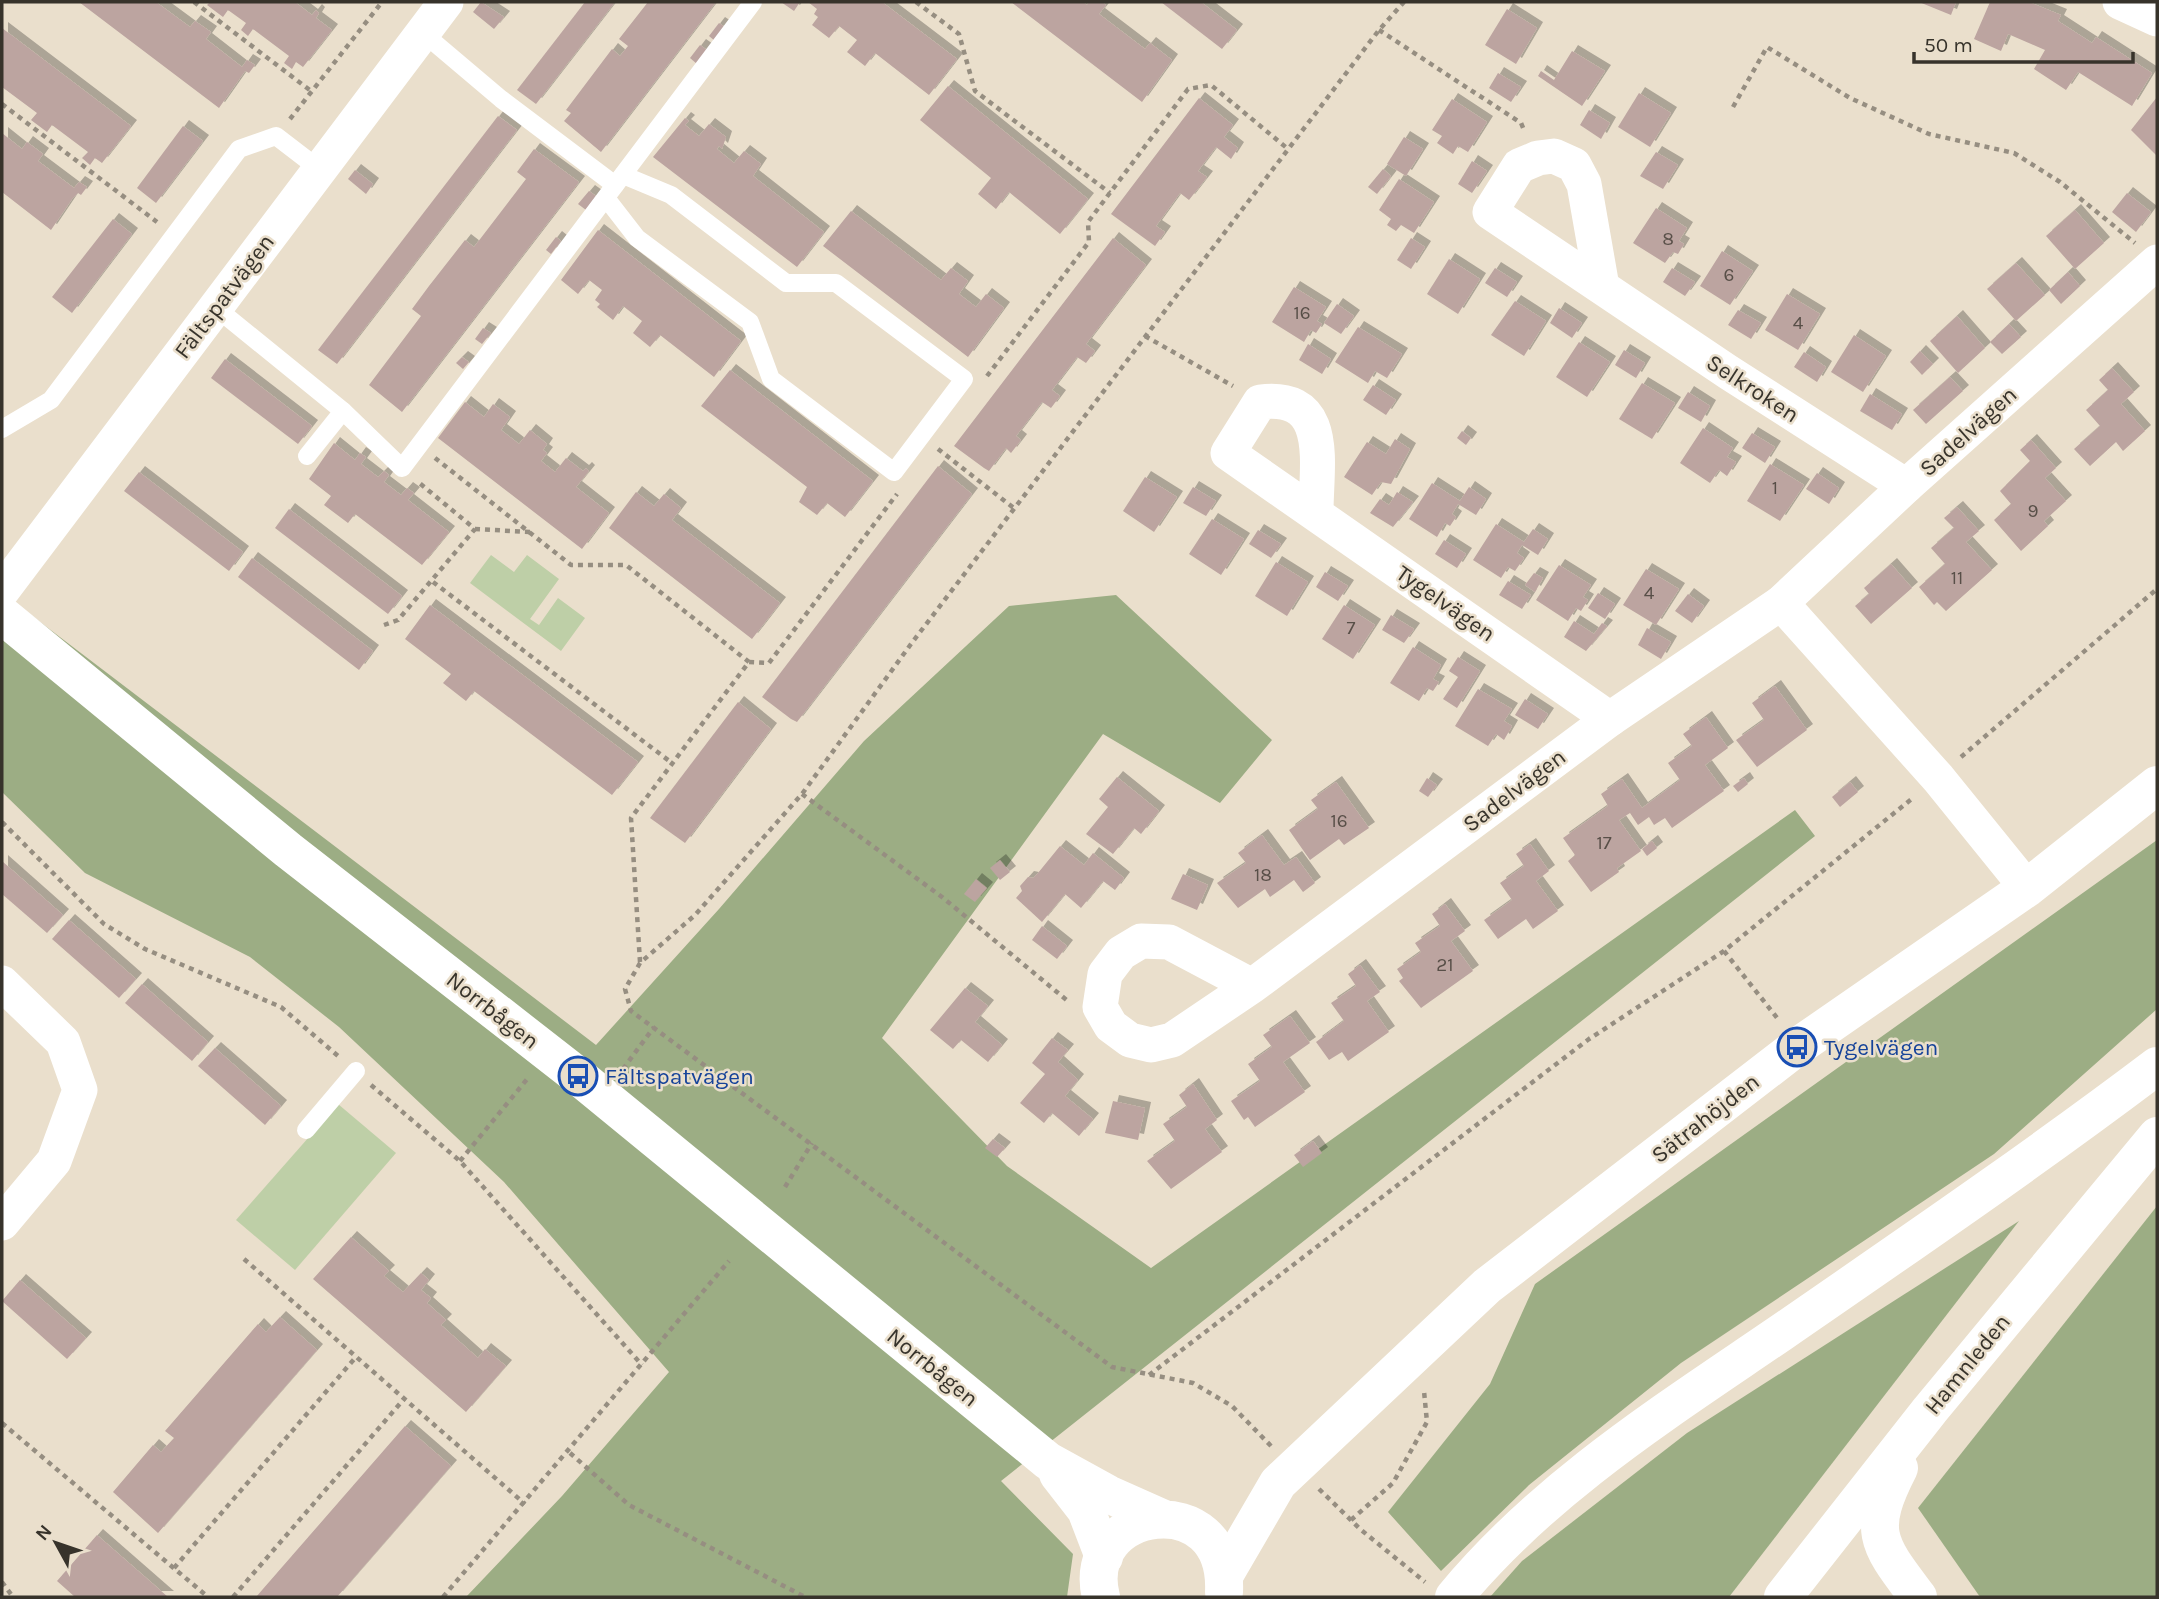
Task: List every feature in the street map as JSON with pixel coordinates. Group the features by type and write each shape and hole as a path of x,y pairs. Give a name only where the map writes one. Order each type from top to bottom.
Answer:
{"street":[{"name":"Fältspatvägen","path":"2,591 446,2"},
{"path":"2120,2 2157,19"},
{"path":"1538,158 1554,156 1574,165 1584,184 1602,287"},
{"name":"Selkroken","path":"1538,158 1519,166 1490,212 1906,486"},
{"name":"Sadelvägen","path":"1100,1007 1111,1026 1130,1040 1151,1045 1172,1040 1252,986 1610,719 1781,603 2146,253"},
{"path":"1260,402 1288,402 1302,409 1312,420 1315,434 1316,512"},
{"name":"Tygelvägen","path":"1260,402 1228,453 1610,719"},
{"path":"1781,603 1938,778 2027,888"},
{"name":"Norrbågen","path":"2,615 288,850 578,1076 1048,1461 1108,1494 1197,1528 1220,1556 1224,1590"},
{"name":"Sätrahöjden","path":"1098,1582 1113,1541 1127,1529 1143,1521 1221,1515 1288,1471 1488,1286 1797,1047 2027,888 2157,785"},
{"path":"1100,1007 1105,974 1121,953 1141,941 1169,942 1252,986"},
{"path":"2,984 64,1042 80,1090 54,1161 2,1223"},
{"path":"1441,1591 1587,1468 1660,1413 2009,1176 2157,1066"},
{"name":"Hamnleden","path":"1783,1597 1930,1410 2157,1136"},
{"path":"1918,1597 1890,1563 1882,1545 1881,1513 1886,1494 1930,1410"},
{"name":"Norrbågen","path":"1048,1461 1086,1510 1098,1582"},
{"name":"Sätrahöjden","path":"1224,1590 1288,1471"}],"lane":[{"path":"215,307 343,411 402,468 753,2"},
{"path":"423,33 501,99 615,186 671,195 786,283 836,283 964,379 894,472 771,379 750,322 637,238 615,186"},
{"path":"2,429 51,400 239,149 276,136 319,169"},
{"path":"307,456 343,411"},
{"path":"306,1130 355,1071"}],"path":[{"path":"194,2 311,91"},
{"path":"276,136 382,2"},
{"path":"916,2 959,34 975,91 1110,192"},
{"path":"1404,2 1379,30 1145,336 802,794 695,915 640,963 625,989 631,1011 1111,1367 1193,1383 1232,1406 1288,1471 1441,1591"},
{"path":"1379,30 1521,123 1538,158"},
{"path":"1733,107 1767,47 1850,98 1929,134 2014,153 2060,182 2146,253"},
{"path":"2,104 174,235"},
{"path":"1145,336 1260,402"},
{"path":"921,437 1015,509"},
{"path":"419,446 571,565 626,565 749,662"},
{"path":"402,468 475,529 530,532"},
{"path":"384,625 398,620 433,582 475,529"},
{"path":"433,582 672,764"},
{"path":"1149,1375 1578,1047 1724,951 1938,778 2157,589"},
{"path":"802,794 942,897 1069,1002 1100,1007"},
{"path":"1724,951 1783,1026"},
{"path":"622,1071 654,1027"},
{"path":"460,1161 528,1078"},
{"path":"786,1187 812,1143"},
{"path":"244,1259 525,1504"},
{"path":"443,1597 570,1453 729,1261"},
{"path":"174,1568 356,1357"},
{"path":"1351,1520 1392,1483 1427,1422 1426,1384"},
{"path":"233,1597 404,1399"},
{"path":"2,1423 208,1597"},
{"path":"570,1453 629,1505 805,1597"},
{"path":"2,1582 13,1597"}],"green space":[{"path":"491,555 514,572 527,555 559,579 530,619 539,625 558,598 585,618 561,651 470,583"},
{"path":"2,593 596,1045 719,909 864,741 1009,606 1116,595 1272,740 1220,803 1103,734 882,1038 1007,1166 1151,1268 1795,810 1815,836 1001,1481 1073,1554 1067,1597 466,1597 562,1496 669,1372 504,1182 339,1027 250,957 85,873 2,792"},
{"path":"2157,840 2157,1009 1994,1154 1681,1363 1529,1485 1441,1571 1388,1512 1490,1384 1535,1284"},
{"path":"338,1104 396,1153 295,1270 236,1220"},
{"path":"2157,1206 2157,1597 1980,1597 1918,1508"},
{"path":"2019,1221 1729,1597 1490,1597 1522,1561 1687,1433"}],"building":[{"path":"79,2 156,2 190,27 195,21 211,32 206,39 242,67 247,60 255,65 249,73 245,71 219,108"},
{"path":"210,2 295,2 312,15 316,10 319,13 316,18 332,30 303,67 296,62 292,69 284,63 289,56 253,29 248,36 241,30 246,23 228,10 223,17 207,5"},
{"path":"481,2 504,17 494,29 473,12"},
{"path":"585,2 615,2 536,104 517,90"},
{"path":"648,2 716,2 601,152 564,121 571,113 566,110 612,49 620,56 628,46 619,39"},
{"path":"781,2 800,2 794,11"},
{"path":"808,2 882,2 957,59 929,95 875,53 865,66 847,52 857,40 839,26 829,38 812,25 818,17 814,14 817,9"},
{"path":"1011,2 1083,2 1087,5 1089,2 1102,2 1106,5 1099,14 1145,49 1150,43 1172,60 1142,102"},
{"path":"1161,2 1201,2 1237,30 1222,49"},
{"path":"1919,2 1956,2 1951,15"},
{"path":"1990,2 2029,2 2061,15 2058,21 2092,43 2096,37 2152,73 2132,106 2078,72 2066,90 2034,69 2045,50 2008,34 2001,51 1974,39"},
{"path":"1507,9 1537,28 1516,64 1485,45"},
{"path":"719,23 725,27 715,41 709,36"},
{"path":"2,28 131,126 102,163 95,158 90,165 82,158 88,152 52,125 47,132 31,120 37,113 2,87"},
{"path":"700,45 707,50 697,64 690,58"},
{"path":"1572,51 1605,71 1582,106 1538,76 1541,71 1554,80"},
{"path":"1498,73 1521,87 1511,102 1489,88"},
{"path":"948,86 1088,199 1060,234 1009,192 996,209 978,194 991,178 920,120"},
{"path":"1639,93 1671,113 1650,147 1618,127"},
{"path":"2157,97 2157,156 2131,130"},
{"path":"1199,98 1233,125 1224,137 1238,148 1231,159 1216,147 1198,171 1207,177 1189,200 1180,193 1156,226 1165,232 1155,246 1111,214"},
{"path":"1452,99 1487,122 1468,152 1458,146 1453,154 1437,143 1442,136 1432,130"},
{"path":"1589,110 1610,123 1601,139 1580,125"},
{"path":"498,116 517,130 337,364 318,350"},
{"path":"685,118 689,121 685,125 699,136 709,124 726,137 722,149 719,146 717,149 734,163 744,151 761,164 753,176 824,232 797,267 653,157"},
{"path":"183,126 203,141 156,203 137,188"},
{"path":"2,133 22,149 27,142 43,154 38,161 74,188 79,182 87,187 81,195 78,193 72,199 51,230 2,192"},
{"path":"1404,137 1423,149 1406,176 1387,164"},
{"path":"534,149 579,182 402,412 369,385 421,316 412,309 429,286 465,240 474,247 526,179 517,172"},
{"path":"1656,152 1678,165 1663,189 1640,176"},
{"path":"1472,161 1487,171 1472,193 1458,184"},
{"path":"1383,169 1391,176 1377,194 1368,187"},
{"path":"355,170 373,184 366,194 348,179"},
{"path":"1399,179 1434,202 1414,233 1401,225 1396,231 1387,225 1391,219 1379,210"},
{"path":"589,191 596,196 586,210 578,204"},
{"path":"2127,193 2151,212 2136,232 2112,212"},
{"path":"1656,208 1687,228 1679,241 1684,244 1678,254 1673,252 1665,263 1633,243"},
{"path":"2075,210 2104,243 2075,269 2046,236"},
{"path":"851,211 941,280 951,268 968,281 959,294 976,307 986,294 1004,308 968,357 823,246"},
{"path":"113,219 132,234 72,313 52,297"},
{"path":"598,230 741,341 714,377 660,335 650,347 633,333 642,321 623,306 613,320 597,307 600,304 595,300 602,290 589,280 578,294 561,280"},
{"path":"556,237 561,241 551,254 546,250"},
{"path":"1113,238 1146,265 1086,344 1095,351 1086,363 1077,357 1052,390 1060,396 1051,408 1042,402 1016,436 1021,440 1011,453 1006,448 989,471 954,446"},
{"path":"1411,238 1425,247 1411,269 1397,260"},
{"path":"1722,251 1753,271 1730,305 1700,286"},
{"path":"1449,259 1480,279 1458,314 1427,294"},
{"path":"2016,263 2045,295 2016,321 1987,289"},
{"path":"1495,268 1517,282 1507,297 1485,283"},
{"path":"1672,268 1695,282 1685,296 1663,282"},
{"path":"2068,272 2080,286 2061,304 2049,290"},
{"path":"1294,287 1326,307 1317,321 1322,324 1316,333 1311,330 1304,342 1272,322"},
{"path":"1787,294 1820,314 1798,350 1765,330"},
{"path":"1515,301 1546,321 1524,356 1491,335"},
{"path":"1337,304 1354,316 1341,334 1324,323"},
{"path":"1559,308 1582,323 1572,338 1550,323"},
{"path":"1738,310 1761,323 1751,339 1728,325"},
{"path":"1957,316 1985,348 1958,373 1930,341"},
{"path":"2009,324 2021,337 2002,354 1990,342"},
{"path":"1358,327 1402,354 1387,378 1375,371 1368,383 1335,362"},
{"path":"483,328 491,333 482,344 475,339"},
{"path":"1854,335 1886,356 1863,392 1831,372"},
{"path":"1579,342 1610,362 1587,397 1556,377"},
{"path":"1308,344 1331,359 1322,374 1299,360"},
{"path":"1624,350 1645,363 1636,378 1615,365"},
{"path":"1920,351 1933,364 1922,375 1910,362"},
{"path":"1804,352 1826,367 1817,382 1794,367"},
{"path":"462,357 469,362 463,369 456,363"},
{"path":"225,359 312,426 298,444 211,378"},
{"path":"2112,368 2134,392 2121,404 2145,431 2123,451 2116,442 2090,466 2074,449 2100,426 2086,410 2108,390 2099,380"},
{"path":"730,370 873,481 845,517 827,503 817,515 799,502 807,487 701,406"},
{"path":"1950,377 1963,391 1926,424 1913,410"},
{"path":"1642,383 1675,403 1652,439 1619,419"},
{"path":"1373,385 1396,400 1386,415 1363,400"},
{"path":"1688,392 1710,406 1701,422 1678,408"},
{"path":"1870,394 1902,414 1892,430 1860,411"},
{"path":"465,402 484,417 493,404 510,417 501,430 519,444 530,430 547,444 543,450 547,453 541,461 555,472 566,458 583,471 586,468 589,471 576,487 609,513 582,549 438,438"},
{"path":"1703,428 1733,448 1727,457 1736,462 1727,476 1719,470 1710,483 1680,463"},
{"path":"1462,431 1471,438 1466,445 1457,438"},
{"path":"1752,433 1775,447 1765,463 1742,448"},
{"path":"1395,439 1410,449 1391,484 1381,482 1372,495 1344,477 1367,442 1386,454"},
{"path":"2031,440 2056,468 2045,478 2066,501 2044,521 2048,526 2021,551 1994,520 2011,504 2000,491 2030,461 2020,450"},
{"path":"334,443 355,460 360,453 366,457 361,464 378,477 384,471 389,475 384,482 401,495 407,488 414,493 408,500 449,532 422,565 355,514 348,523 324,505 331,496 309,479"},
{"path":"1770,464 1804,485 1780,521 1747,501"},
{"path":"938,466 972,494 797,722 791,719 762,697"},
{"path":"139,472 243,552 229,571 124,491"},
{"path":"1817,473 1839,488 1829,504 1806,489"},
{"path":"1145,477 1177,497 1154,532 1123,511"},
{"path":"1432,483 1460,501 1469,487 1486,499 1476,515 1458,504 1452,514 1456,517 1450,526 1445,523 1437,537 1409,519"},
{"path":"1193,487 1216,501 1206,516 1183,503"},
{"path":"636,492 654,506 664,494 681,508 672,520 780,603 752,639 609,528"},
{"path":"1397,492 1413,502 1393,527 1370,513 1380,499 1389,505"},
{"path":"1957,507 1979,531 1966,542 1992,570 1946,611 1937,602 1934,605 1919,587 1945,564 1931,548 1954,528 1944,518"},
{"path":"289,509 402,596 388,614 275,528"},
{"path":"1212,519 1244,539 1221,575 1189,554"},
{"path":"1496,524 1524,542 1533,529 1548,539 1538,555 1522,545 1517,553 1524,558 1515,571 1508,567 1501,578 1473,560"},
{"path":"1258,530 1281,544 1271,558 1249,544"},
{"path":"1444,540 1466,554 1457,568 1435,554"},
{"path":"252,558 373,651 359,670 238,577"},
{"path":"1276,562 1308,582 1287,616 1255,596"},
{"path":"1891,564 1912,588 1871,624 1855,606 1869,594 1864,588"},
{"path":"1559,565 1591,585 1583,597 1588,600 1581,611 1576,608 1568,621 1536,600"},
{"path":"1646,569 1679,589 1656,625 1623,605"},
{"path":"1325,572 1348,586 1338,601 1316,587"},
{"path":"1534,573 1543,578 1535,592 1525,585"},
{"path":"1508,581 1531,595 1522,609 1499,595"},
{"path":"1598,593 1615,604 1605,619 1588,608"},
{"path":"1688,594 1704,606 1692,623 1675,611"},
{"path":"430,605 638,762 612,795 474,691 466,701 443,683 451,674 405,639"},
{"path":"1344,605 1375,625 1353,659 1322,639"},
{"path":"1391,615 1414,629 1404,643 1382,630"},
{"path":"1574,621 1594,634 1602,623 1607,626 1586,651 1564,637"},
{"path":"1647,628 1671,642 1661,659 1638,645"},
{"path":"1413,647 1441,665 1433,679 1439,682 1433,691 1427,688 1419,701 1390,683"},
{"path":"1458,657 1480,671 1457,708 1443,699 1458,677 1449,671"},
{"path":"1775,686 1807,730 1757,767 1736,740 1764,720 1752,703"},
{"path":"1478,689 1512,709 1504,721 1512,726 1504,740 1496,734 1488,746 1455,726"},
{"path":"1525,699 1548,714 1538,729 1515,715"},
{"path":"738,702 771,729 685,843 650,818"},
{"path":"1706,717 1728,748 1705,765 1724,791 1672,828 1665,818 1654,825 1649,817 1638,825 1630,813 1619,820 1641,851 1617,868 1619,872 1591,892 1568,861 1575,855 1563,838 1608,806 1601,794 1622,779 1642,808 1680,780 1668,763 1692,746 1683,734"},
{"path":"1117,777 1159,811 1141,834 1134,828 1113,854 1086,834 1108,807 1099,799"},
{"path":"1427,778 1437,785 1428,797 1419,791"},
{"path":"1744,778 1748,784 1738,792 1733,786"},
{"path":"1336,782 1369,828 1344,845 1339,839 1310,860 1289,830 1318,809 1311,800"},
{"path":"1850,782 1858,792 1840,807 1832,797"},
{"path":"1262,835 1284,865 1296,857 1315,883 1303,892 1294,880 1270,897 1265,889 1238,908 1217,883 1246,863 1238,853"},
{"path":"1652,841 1657,848 1647,856 1642,849"},
{"path":"1530,844 1549,871 1536,881 1558,911 1533,929 1526,919 1498,939 1484,920 1512,900 1500,883 1524,866 1516,854"},
{"path":"1060,846 1084,865 1093,853 1124,878 1115,890 1103,881 1081,908 1065,894 1042,922 1016,898 1022,891 1020,886 1028,877 1033,878 1038,873"},
{"path":"1000,860 1010,872 1000,880 990,868"},
{"path":"2,861 63,915 47,933 2,894"},
{"path":"1183,874 1208,885 1197,910 1171,899"},
{"path":"976,879 987,888 975,902 964,894"},
{"path":"1445,904 1465,931 1451,941 1473,971 1421,1008 1399,981 1403,978 1397,969 1421,952 1415,943 1440,926 1432,914"},
{"path":"69,920 136,979 119,998 52,939"},
{"path":"1042,926 1067,946 1057,959 1032,940"},
{"path":"1360,965 1380,992 1367,1001 1389,1032 1348,1061 1342,1052 1329,1060 1316,1042 1344,1021 1331,1003 1356,986 1348,974"},
{"path":"142,984 208,1042 192,1061 125,1003"},
{"path":"965,988 988,1006 975,1022 1002,1045 988,1062 961,1040 953,1049 930,1030"},
{"path":"1290,1016 1310,1043 1283,1062 1305,1092 1255,1127 1248,1117 1244,1120 1231,1101 1260,1081 1248,1064 1272,1047 1263,1035"},
{"path":"1052,1038 1068,1050 1058,1062 1078,1080 1065,1096 1093,1119 1079,1136 1052,1113 1044,1123 1020,1103 1045,1074 1032,1063"},
{"path":"215,1048 281,1106 265,1125 198,1066"},
{"path":"1193,1084 1217,1120 1205,1129 1222,1152 1171,1189 1147,1161 1175,1141 1163,1124 1187,1107 1179,1095"},
{"path":"1113,1101 1145,1108 1138,1140 1105,1133"},
{"path":"993,1139 1005,1148 997,1157 985,1148"},
{"path":"1313,1141 1322,1153 1303,1167 1294,1155"},
{"path":"351,1237 389,1271 384,1276 403,1292 421,1273 429,1280 421,1290 431,1298 427,1303 446,1320 441,1325 478,1358 485,1349 506,1366 466,1412 313,1279"},
{"path":"20,1280 86,1338 67,1359 2,1301"},
{"path":"280,1317 317,1350 158,1533 113,1492 153,1445 161,1452 174,1438 165,1431 258,1324 266,1332"},
{"path":"405,1426 451,1466 337,1597 256,1597"},
{"path":"97,1535 168,1597 75,1597 57,1581"}],"place":[{"name":"Tygelvägen","path":"1797,1047"},
{"name":"Fältspatvägen","path":"578,1076"}]}
